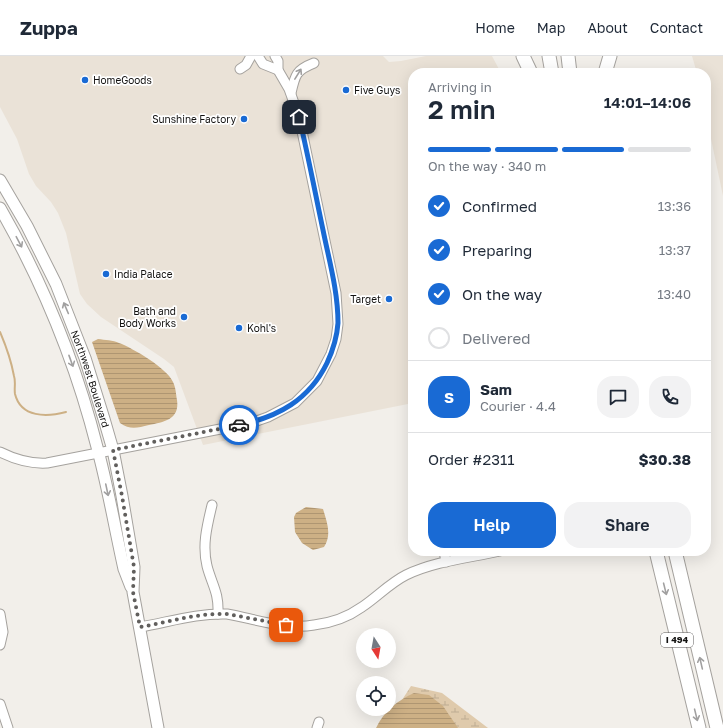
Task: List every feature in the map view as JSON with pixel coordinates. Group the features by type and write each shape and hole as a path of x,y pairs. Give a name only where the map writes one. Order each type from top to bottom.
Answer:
{"highway":[{"path":"523,56 529,68"},
{"path":"549,56 551,68"},
{"path":"568,56 569,68"},
{"path":"606,68 610,56"},
{"name":"I 494","path":"657,556 699,728"},
{"name":"I 494","path":"676,556 717,728"}],"main road":[{"name":"Northwest Boulevard","path":"0,180 30,233 63,302 95,387 113,450 122,496 134,567 133,592"},
{"name":"Northwest Boulevard","path":"0,208 35,274 61,334 82,395 98,452 124,569 133,592 158,728"}],"street":[{"path":"240,69 246,65 251,56"},
{"path":"258,56 263,64 278,70"},
{"path":"0,452 21,461 35,464 47,463 251,423 268,417 295,403 317,381 331,354 336,339 338,309 299,117 291,94 278,70 278,61 275,56"},
{"path":"291,94 294,79 298,72 302,68 314,63"},
{"path":"212,505 204,542 208,567 216,591 218,614"},
{"path":"445,556 446,562"},
{"path":"140,627 194,616 218,614 227,614 295,626 313,626 347,616 362,607 390,585 420,569 475,556"},
{"path":"0,614 3,632 0,645"},
{"path":"0,704 8,728"}],"shaded area":[{"path":"0,56 383,56 389,62 426,56 492,56 498,68 408,68 408,404 203,445 174,367 101,317 87,304 80,294 66,233 58,213 51,202 36,186 29,174 17,139 0,107"},
{"path":"692,56 723,56 723,196 711,139 711,68 696,68"},
{"path":"98,339 114,341 141,354 157,365 170,377 173,382 177,400 176,412 173,416 160,423 137,428 130,428 120,423 92,342"},
{"path":"306,507 323,509 328,533 328,538 324,547 313,550 302,543 295,532 294,517 296,513"},
{"path":"414,693 429,695 443,706 458,728 376,728 383,716 396,716 396,704"}],"green space":[{"path":"411,686 442,693 488,728 384,728 392,716 396,716 396,709"}],"waterway":[{"path":"0,332 13,370 15,394 18,402 23,408 36,414 51,415 66,412"}],"way so far":[{"path":"239,425 113,450 134,567 133,592 140,627 210,614 227,614 286,625"}],"place":[{"name":"HomeGoods","path":"85,80"},
{"name":"Five Guys","path":"346,90"},
{"name":"Sunshine Factory","path":"244,119"},
{"name":"India Palace","path":"106,274"},
{"name":"Target","path":"389,299"},
{"name":"Bath and Body Works","path":"184,317"},
{"name":"Kohl's","path":"239,328"}],"route":[{"path":"239,425 251,423 268,417 283,411 295,403 317,381 331,354 336,339 338,324 336,293 299,117"}]}
